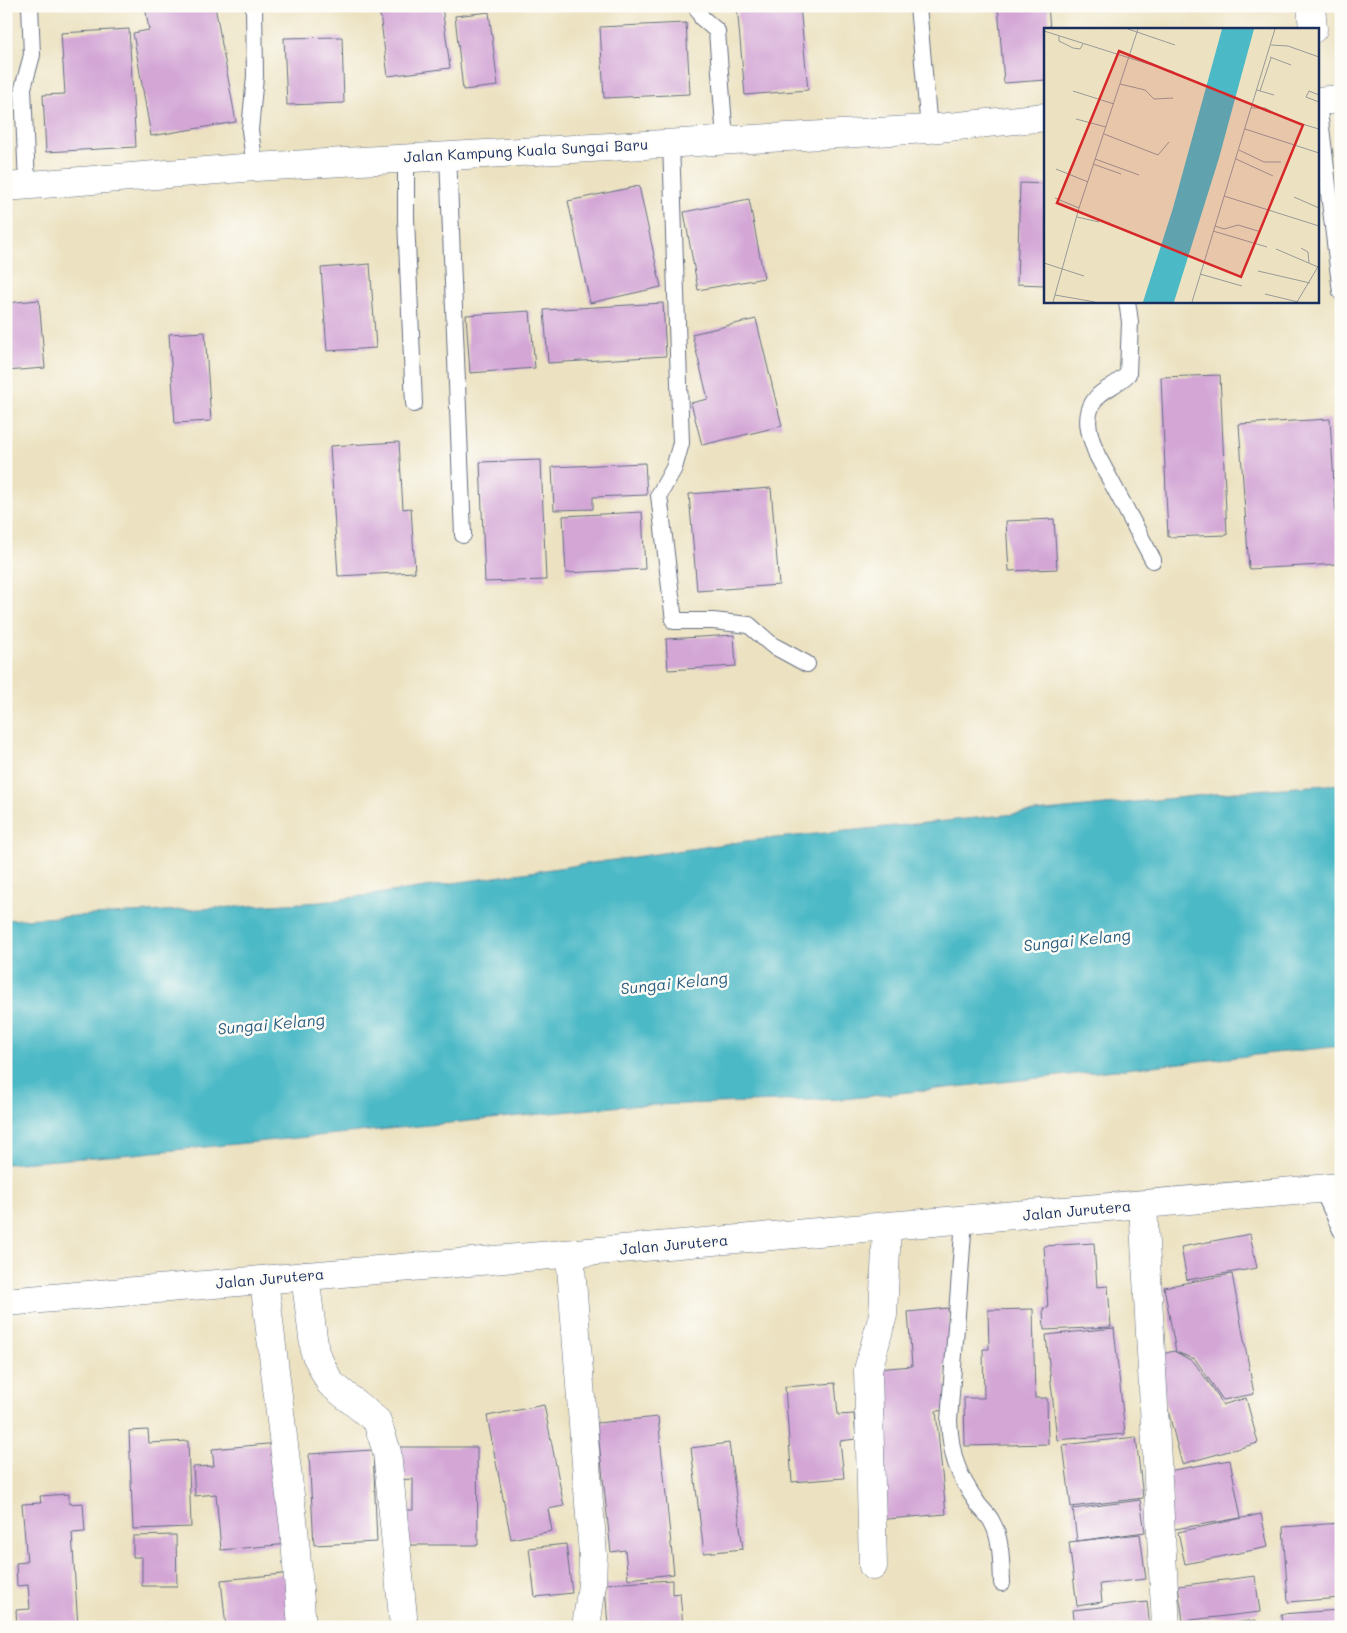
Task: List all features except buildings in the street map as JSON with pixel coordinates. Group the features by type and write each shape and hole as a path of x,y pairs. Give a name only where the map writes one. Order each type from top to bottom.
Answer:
{"street":[{"path":"1311,6 1313,28"},
{"path":"1320,102 1341,99"},
{"name":"Jalan Kampung Kuala Sungai Baru","path":"17,186 255,167 929,129 1044,117"},
{"name":"Jalan Jurutera","path":"6,1302 1331,1188"},
{"path":"1143,1205 1166,1627"},
{"path":"873,1566 868,1370 884,1315 887,1227"},
{"path":"570,1254 593,1555 592,1585 586,1627"},
{"path":"305,1276 315,1353 330,1383 378,1421 387,1452 403,1617"},
{"path":"264,1280 294,1528 302,1627"}],"lane":[{"path":"17,186 23,88 32,55 30,6"},
{"path":"254,6 255,76 250,130 255,167"},
{"path":"696,6 702,18 717,31 725,140"},
{"path":"918,6 929,129"},
{"path":"1320,119 1341,292"},
{"path":"671,143 681,443 674,468 659,495 674,621 713,621 749,625 772,645 807,664"},
{"path":"448,156 463,535"},
{"path":"406,158 406,219 414,404"},
{"path":"1127,302 1130,322 1128,374 1115,386 1100,395 1092,406 1087,420 1090,437 1098,455 1153,560"},
{"path":"1331,1188 1341,1230"},
{"path":"964,1220 949,1420 950,1448 957,1470 978,1504 993,1522 1000,1548 1002,1583"}],"water":[{"name":"Sungai Kelang","path":"1341,784 1341,1046 843,1099 623,1106 134,1154 6,1164 6,920 321,902 746,841 1255,790"}]}
